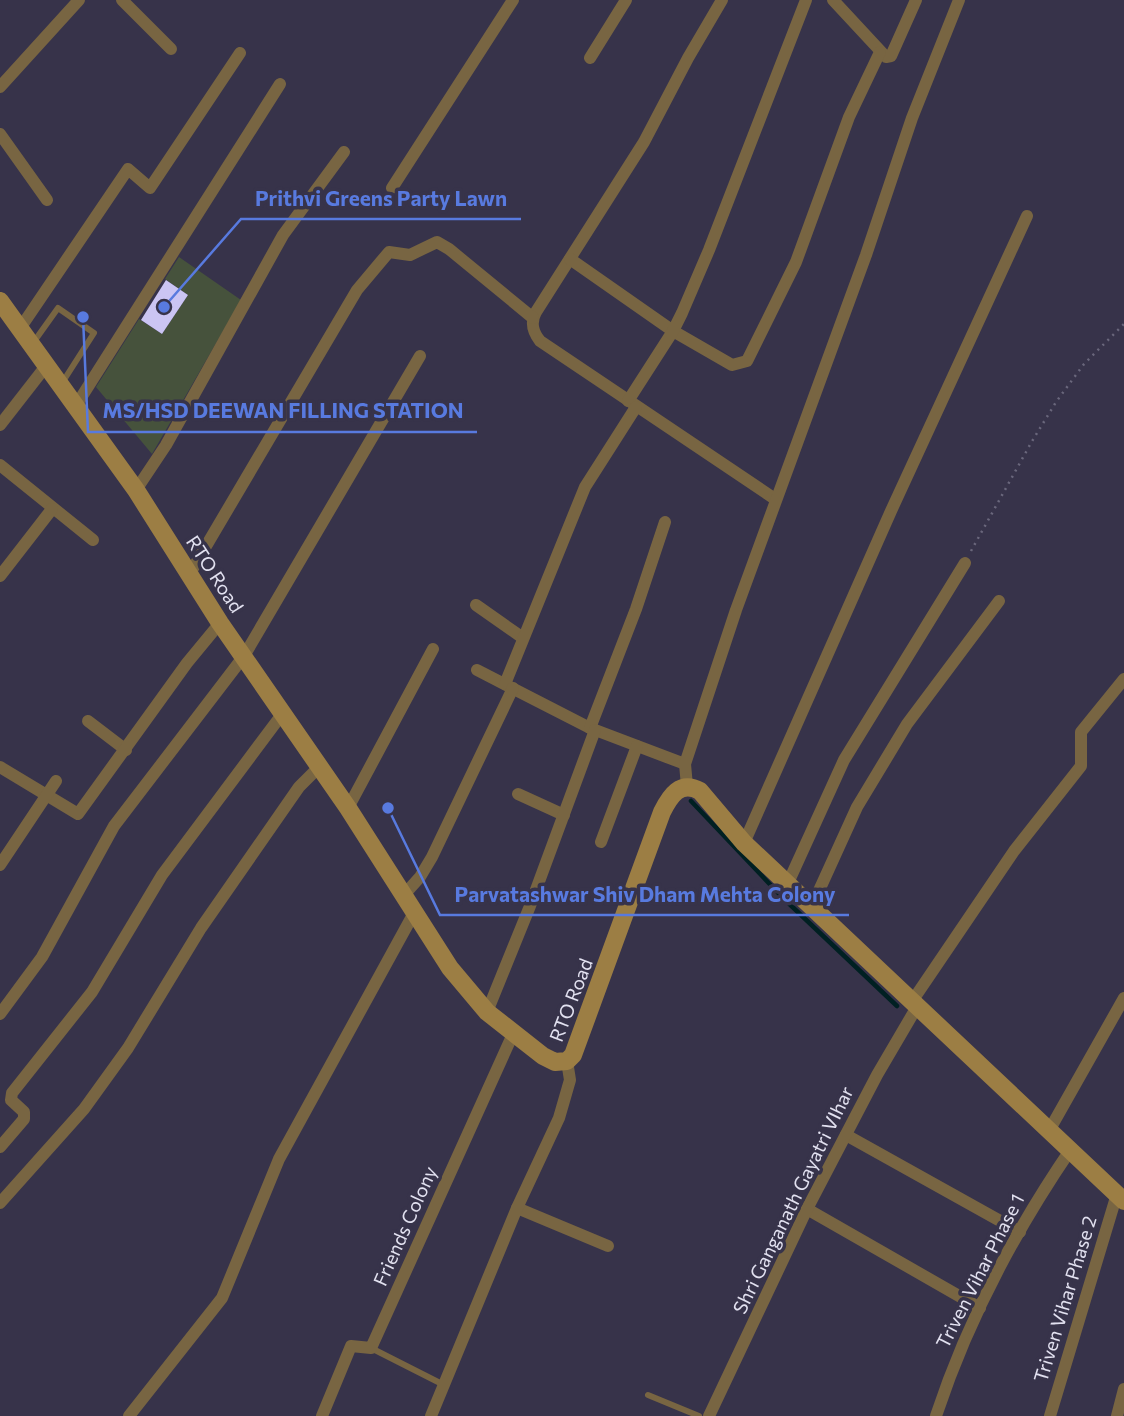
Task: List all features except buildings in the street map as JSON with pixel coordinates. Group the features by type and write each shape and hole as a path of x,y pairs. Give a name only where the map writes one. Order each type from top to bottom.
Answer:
{"street":[{"path":"0,87 79,0"},
{"path":"122,0 171,48"},
{"path":"391,188 513,0"},
{"path":"590,58 626,0"},
{"path":"722,0 644,142 533,318 534,333 540,341 775,499"},
{"path":"403,896 420,877 432,857 509,686 523,638 585,487 673,331 709,250 806,0"},
{"path":"833,0 886,57 891,56 916,0"},
{"path":"959,0 912,118 866,255 736,610 685,764 687,786 700,791 744,842 1120,1197"},
{"path":"570,259 673,331 732,365 747,361 796,262 849,117 880,52"},
{"path":"19,330 128,169 150,188 240,53"},
{"path":"76,404 280,84"},
{"path":"0,134 47,200"},
{"path":"136,490 166,445 283,235 344,152"},
{"path":"744,842 1027,216"},
{"path":"189,575 357,290 389,252 410,255 437,242 533,318"},
{"name":"RTO Road","path":"0,301 136,490 220,623 320,766 450,968 487,1012 543,1056 555,1062 567,1061 573,1055 662,813 674,793 687,786"},
{"path":"0,1014 42,957 114,826 244,656 420,356"},
{"path":"0,425 46,366"},
{"path":"0,465 93,540"},
{"path":"0,576 52,509"},
{"path":"487,1012 564,815 665,522"},
{"path":"788,883 844,761 965,564"},
{"path":"812,906 857,807 906,724 999,601"},
{"path":"476,606 523,638"},
{"path":"0,767 78,814 187,663 220,623"},
{"path":"348,808 433,649"},
{"path":"477,670 592,729 685,764"},
{"name":"Shri Ganganath Gayatri VIhar","path":"709,1416 807,1209 915,1002 1014,851 1082,765 1081,732 1124,679"},
{"path":"0,1147 24,1119 23,1112 11,1100 12,1093 92,992 162,874 284,713"},
{"path":"88,721 125,750"},
{"path":"601,842 637,746"},
{"path":"0,1203 84,1109 128,1048 201,928 299,787 320,766"},
{"path":"0,865 56,781"},
{"path":"518,794 564,815"},
{"path":"129,1416 222,1298 279,1159 414,913"},
{"path":"1050,1129 1124,998"},
{"name":"Friends Colony","path":"371,1348 513,1034"},
{"path":"431,1416 517,1208 559,1118 570,1080 567,1061"},
{"path":"846,1135 1020,1232"},
{"name":"Triven Vihar Phase 1","path":"936,1416 946,1385 980,1308 1040,1195 1071,1149"},
{"name":"Triven Vihar Phase 2","path":"1050,1416 1120,1197"},
{"path":"517,1208 608,1246"},
{"path":"807,1209 980,1308"},
{"path":"321,1416 351,1346 371,1348"},
{"path":"1117,1416 1124,1390"}],"lane":[{"path":"31,346 58,308 94,333 61,385"},
{"path":"371,1348 444,1385"},
{"path":"648,1395 699,1416"}],"path":[{"path":"965,564 976,538 1056,402 1084,364 1124,324"}],"green space":[{"path":"179,257 241,300 152,454 96,387 139,319 162,334 188,295 165,279"}],"waterway":[{"path":"691,801 782,897 897,1006"}],"place":[{"name":"Prithvi Greens Party Lawn","path":"164,307"},
{"name":"MS/HSD DEEWAN FILLING STATION","path":"83,317"},
{"name":"Parvatashwar Shiv Dham Mehta Colony","path":"388,808"}]}
